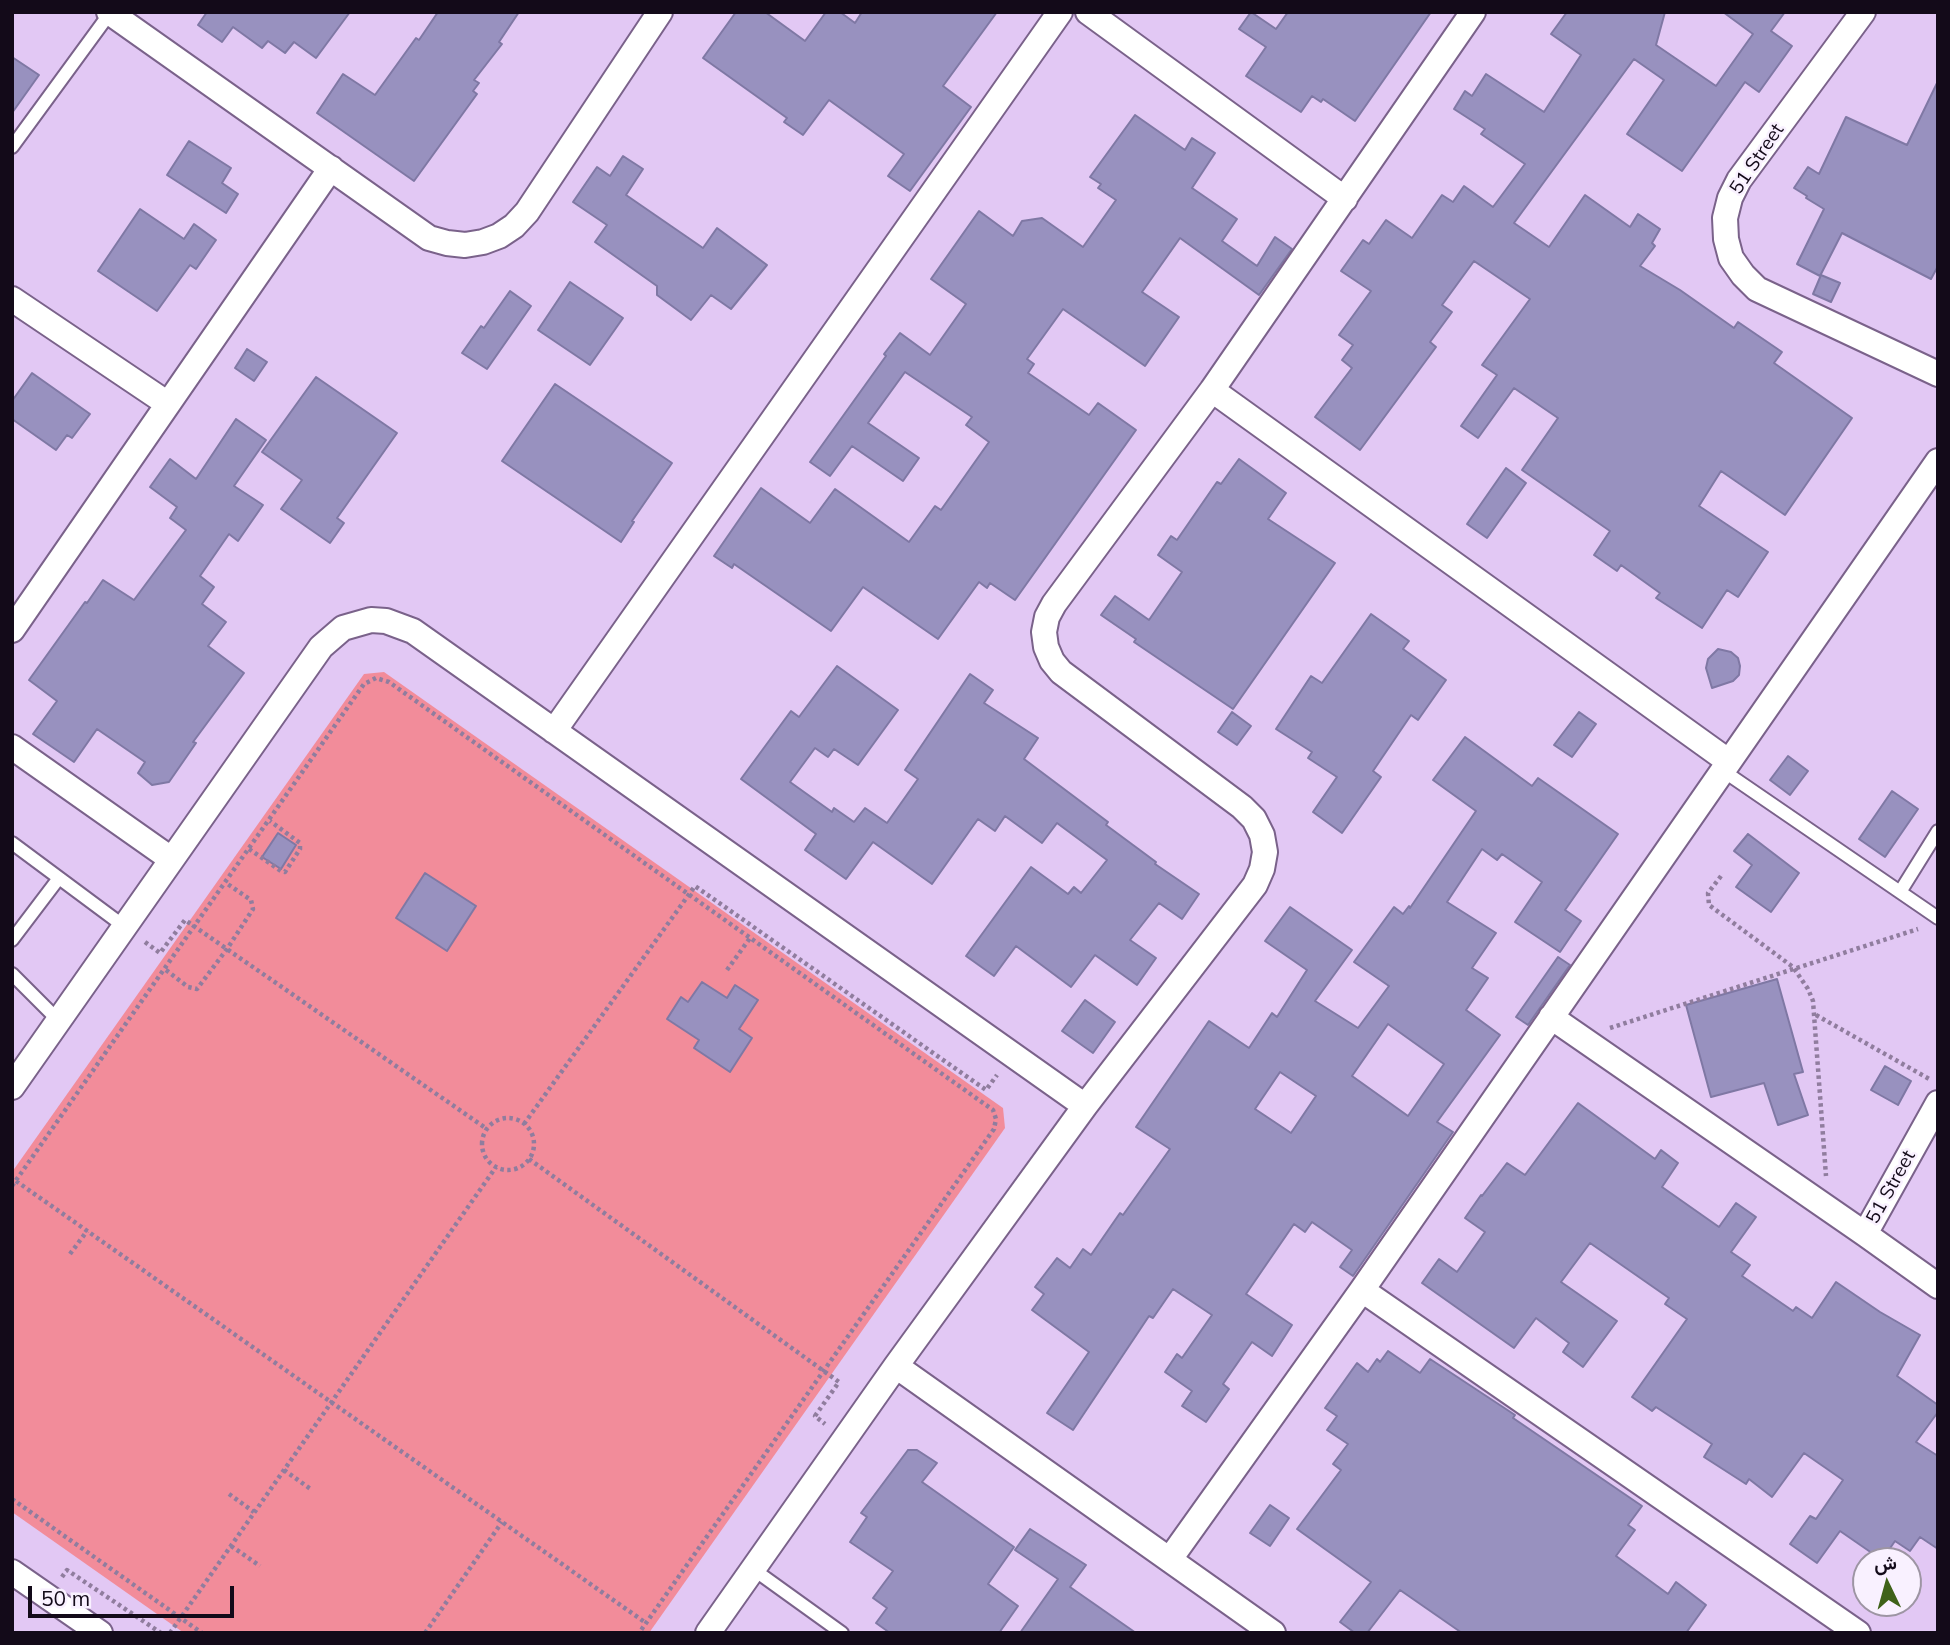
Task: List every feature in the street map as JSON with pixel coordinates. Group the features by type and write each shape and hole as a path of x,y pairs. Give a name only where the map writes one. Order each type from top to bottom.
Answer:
{"street":[{"path":"110,12 429,238 465,245 499,236 514,226 527,212 660,12"},
{"path":"554,731 1060,12"},
{"path":"1088,12 1345,199"},
{"path":"708,1633 896,1366 1085,1106 1255,885 1265,852 1262,835 1254,820 1242,807 1061,672 1046,647 1044,632 1047,617 1212,390 1473,12"},
{"name":"51 Street","path":"1863,12 1739,180 1730,198 1725,218 1726,239 1731,258 1742,275 1757,289 1938,374"},
{"path":"12,630 331,168"},
{"path":"12,299 168,404"},
{"path":"1212,390 1725,765"},
{"path":"1170,1559 1362,1290 1938,461"},
{"path":"12,1087 321,647 331,636 357,623 386,621 413,631 1085,1106"},
{"path":"12,747 171,859"},
{"path":"1551,1017 1938,1286"},
{"name":"51 Street","path":"1865,1234 1938,1103"},
{"path":"1362,1290 1858,1633"},
{"path":"896,1366 1273,1633"},
{"path":"12,1572 100,1633"}],"lane":[{"path":"12,147 110,12"},
{"path":"1725,765 1938,918"},
{"path":"1900,892 1938,831"},
{"path":"12,844 125,928"},
{"path":"12,940 59,878"},
{"path":"12,974 59,1021"},
{"path":"753,1569 842,1633"}],"path":[{"path":"12,1186 364,684 370,680 382,679 993,1110 996,1119 994,1129 639,1633"},
{"path":"249,849 281,872 285,872 300,849 300,843 270,821"},
{"path":"1721,876 1708,893 1709,905 1793,967 1808,989 1816,1015 1828,1208"},
{"path":"166,970 188,987 197,989 227,949 253,909 251,900 226,883"},
{"path":"524,1124 695,886 986,1090 1013,1055"},
{"path":"125,928 160,953 185,920 486,1129"},
{"path":"1580,1038 1793,967 1925,927"},
{"path":"727,970 750,938"},
{"path":"1816,1015 1938,1083"},
{"path":"500,1119 517,1119 524,1124 533,1136 533,1152 529,1159 514,1169 496,1167 484,1154 483,1137 486,1129 500,1119"},
{"path":"529,1159 839,1382 815,1416 844,1439"},
{"path":"170,1633 496,1167"},
{"path":"16,1181 646,1623"},
{"path":"70,1254 87,1230"},
{"path":"284,1470 312,1490"},
{"path":"229,1494 254,1512"},
{"path":"12,1499 202,1633"},
{"path":"425,1633 502,1522"},
{"path":"231,1546 260,1566"},
{"path":"49,1597 67,1570 161,1633"}],"shaded area":[{"path":"384,672 1003,1108 1005,1128 649,1633 184,1633 12,1512 12,1172 364,674"}],"building":[{"path":"207,12 350,12 316,58 294,42 285,53 268,41 262,48 233,27 222,42 198,25"},
{"path":"438,12 519,12 499,42 502,44 474,80 479,83 473,91 477,94 414,181 317,113 343,74 375,95"},
{"path":"736,12 765,12 805,41 826,12 840,12 855,23 862,12 997,12 943,86 971,107 910,191 888,176 904,154 829,100 803,135 784,122 787,118 703,58"},
{"path":"1251,12 1276,29 1288,12 1431,12 1355,121 1323,99 1321,102 1312,96 1301,112 1246,76 1266,47 1239,29"},
{"path":"1567,12 1665,12 1656,45 1716,86 1753,34 1723,12 1785,12 1771,31 1792,46 1759,92 1745,82 1682,171 1627,134 1664,80 1634,59 1514,223 1549,247 1585,195 1630,227 1638,214 1660,229 1652,243 1655,246 1640,266 1734,328 1738,322 1782,352 1774,363 1852,418 1785,515 1721,471 1699,506 1768,552 1738,597 1727,590 1702,628 1656,598 1660,593 1621,565 1617,571 1594,555 1610,531 1522,470 1558,418 1514,388 1478,438 1461,426 1497,375 1482,365 1530,299 1474,261 1442,305 1452,312 1430,342 1436,347 1360,450 1315,417 1352,368 1342,360 1353,345 1339,335 1371,291 1341,271 1363,240 1369,244 1386,220 1412,238 1442,195 1453,202 1464,186 1493,207 1525,164 1481,134 1485,129 1454,109 1465,91 1472,96 1486,74 1544,112 1581,55 1551,34"},
{"path":"12,57 39,75 12,113"},
{"path":"1938,81 1938,266 1931,279 1842,233 1820,276 1797,264 1824,209 1794,188 1808,167 1819,174 1846,117 1907,145"},
{"path":"1135,115 1185,150 1192,138 1215,153 1192,188 1237,219 1222,241 1257,266 1275,237 1292,249 1259,295 1180,238 1142,292 1179,317 1145,366 1063,309 1027,359 1034,364 1028,373 1089,415 1098,403 1136,430 1015,600 990,583 987,588 979,582 938,639 863,587 831,631 734,564 732,568 714,556 761,488 810,523 835,489 909,542 935,506 941,510 989,442 966,425 972,417 905,372 868,423 919,458 903,481 852,446 830,476 810,462 900,333 930,355 966,304 931,279 979,211 1013,236 1022,221 1042,218 1083,247 1116,200 1098,188 1101,184 1090,177"},
{"path":"189,141 231,168 222,183 238,194 226,213 167,175"},
{"path":"623,156 643,169 626,195 703,248 717,228 767,265 731,309 711,295 691,320 657,295 657,286 595,242 607,225 573,202 597,167 610,176"},
{"path":"140,209 184,239 194,224 216,240 196,269 190,265 157,311 98,271"},
{"path":"1821,275 1840,283 1831,302 1813,294"},
{"path":"570,282 623,318 590,365 538,330"},
{"path":"510,291 531,306 487,369 462,353"},
{"path":"247,349 267,362 254,381 235,368"},
{"path":"32,373 90,414 72,438 67,435 56,450 12,419 12,401"},
{"path":"316,377 397,433 337,518 344,523 330,543 281,509 302,480 262,452"},
{"path":"555,384 672,463 632,521 634,522 621,542 502,461"},
{"path":"236,419 266,440 234,486 263,505 238,541 229,534 200,576 214,587 202,604 226,622 208,646 244,673 193,742 196,743 169,782 152,785 138,773 145,762 97,729 74,762 33,734 57,701 29,680 103,580 134,600 186,530 170,518 177,507 150,487 170,459 196,479"},
{"path":"1239,459 1286,493 1268,519 1335,563 1233,709 1134,642 1136,639 1101,615 1115,596 1149,620 1182,572 1158,555 1171,536 1177,540 1217,482 1221,484"},
{"path":"1506,468 1526,483 1487,538 1467,524"},
{"path":"1371,614 1409,641 1403,649 1446,680 1418,720 1411,715 1373,771 1381,777 1342,833 1313,812 1337,777 1308,758 1312,752 1276,729 1311,676 1322,683"},
{"path":"1718,649 1731,652 1738,658 1739,675 1733,681 1712,688 1706,668 1708,659"},
{"path":"837,666 898,710 858,765 834,749 828,757 815,748 790,782 832,812 834,808 854,822 865,808 887,823 918,779 905,770 970,674 993,690 984,703 1038,738 1024,759 1108,822 1106,825 1156,862 1155,864 1199,894 1182,919 1159,903 1130,940 1156,958 1137,985 1095,955 1071,987 1016,946 994,976 966,956 1031,867 1068,894 1074,887 1081,893 1107,860 1057,823 1042,843 1005,816 995,831 978,819 932,884 873,842 846,879 805,850 816,834 741,779 791,711 799,717"},
{"path":"1232,712 1251,726 1237,745 1218,732"},
{"path":"1579,712 1596,724 1572,757 1554,745"},
{"path":"1465,737 1532,786 1538,778 1618,834 1565,910 1581,921 1560,952 1515,922 1542,882 1502,854 1497,860 1482,849 1447,902 1496,933 1472,968 1488,978 1466,1010 1500,1035 1437,1122 1453,1132 1353,1276 1340,1267 1352,1250 1312,1222 1305,1232 1294,1224 1246,1294 1292,1325 1272,1356 1252,1342 1223,1384 1229,1389 1206,1422 1182,1406 1192,1391 1165,1372 1177,1354 1182,1358 1212,1315 1173,1289 1153,1318 1149,1316 1073,1430 1047,1413 1089,1352 1032,1310 1044,1294 1035,1287 1057,1258 1070,1268 1083,1249 1091,1255 1170,1149 1136,1127 1209,1021 1249,1048 1272,1013 1277,1017 1307,970 1265,941 1290,907 1352,950 1315,1001 1358,1028 1389,986 1354,962 1394,907 1403,914 1409,906 1410,908 1476,811 1433,780","holes":["1388,1024 1444,1064 1408,1116 1352,1076","1280,1072 1316,1096 1291,1133 1255,1109"]},
{"path":"1788,756 1808,771 1790,795 1770,780"},
{"path":"1892,791 1918,809 1885,857 1859,839"},
{"path":"278,833 296,845 281,869 262,857"},
{"path":"1748,834 1799,873 1771,912 1736,887 1752,865 1734,851"},
{"path":"425,873 476,906 447,951 396,918"},
{"path":"1558,957 1570,965 1528,1025 1516,1017"},
{"path":"1777,979 1803,1072 1794,1074 1808,1115 1778,1125 1764,1083 1711,1097 1686,1005"},
{"path":"702,982 727,998 735,985 758,1000 739,1029 752,1038 730,1072 694,1048 699,1040 667,1019 681,997 688,1002"},
{"path":"1085,1000 1115,1022 1093,1053 1062,1031"},
{"path":"1885,1066 1911,1081 1898,1105 1871,1090"},
{"path":"1578,1103 1655,1159 1661,1150 1678,1163 1662,1187 1719,1227 1736,1203 1756,1217 1731,1252 1750,1265 1742,1276 1793,1311 1796,1307 1812,1318 1836,1282 1920,1335 1897,1376 1938,1405 1938,1412 1916,1442 1938,1456 1938,1549 1920,1537 1913,1547 1904,1547 1895,1541 1891,1547 1863,1547 1840,1531 1817,1563 1790,1544 1810,1516 1816,1519 1843,1480 1804,1453 1772,1497 1749,1479 1746,1484 1704,1457 1712,1444 1656,1407 1652,1411 1632,1397 1687,1319 1665,1304 1669,1298 1590,1243 1561,1282 1617,1321 1583,1367 1563,1352 1569,1343 1536,1318 1514,1348 1422,1283 1439,1259 1457,1272 1485,1232 1465,1218 1507,1163 1525,1175"},
{"path":"1388,1351 1420,1373 1430,1359 1515,1415 1513,1418 1642,1506 1628,1525 1635,1530 1616,1556 1668,1594 1676,1582 1706,1605 1686,1633 1462,1633 1400,1590 1367,1633 1355,1633 1340,1622 1371,1582 1297,1529 1341,1470 1333,1464 1348,1444 1327,1430 1337,1416 1325,1408 1357,1363 1368,1372 1377,1359 1380,1362"},
{"path":"908,1450 917,1450 937,1463 922,1482 1014,1547 988,1584 1018,1606 999,1633 890,1633 876,1623 887,1608 873,1598 893,1571 850,1542 867,1517 861,1513"},
{"path":"1270,1505 1289,1518 1270,1546 1250,1533"},
{"path":"1030,1529 1086,1565 1070,1587 1136,1633 1020,1633 1058,1579 1015,1550"}]}
